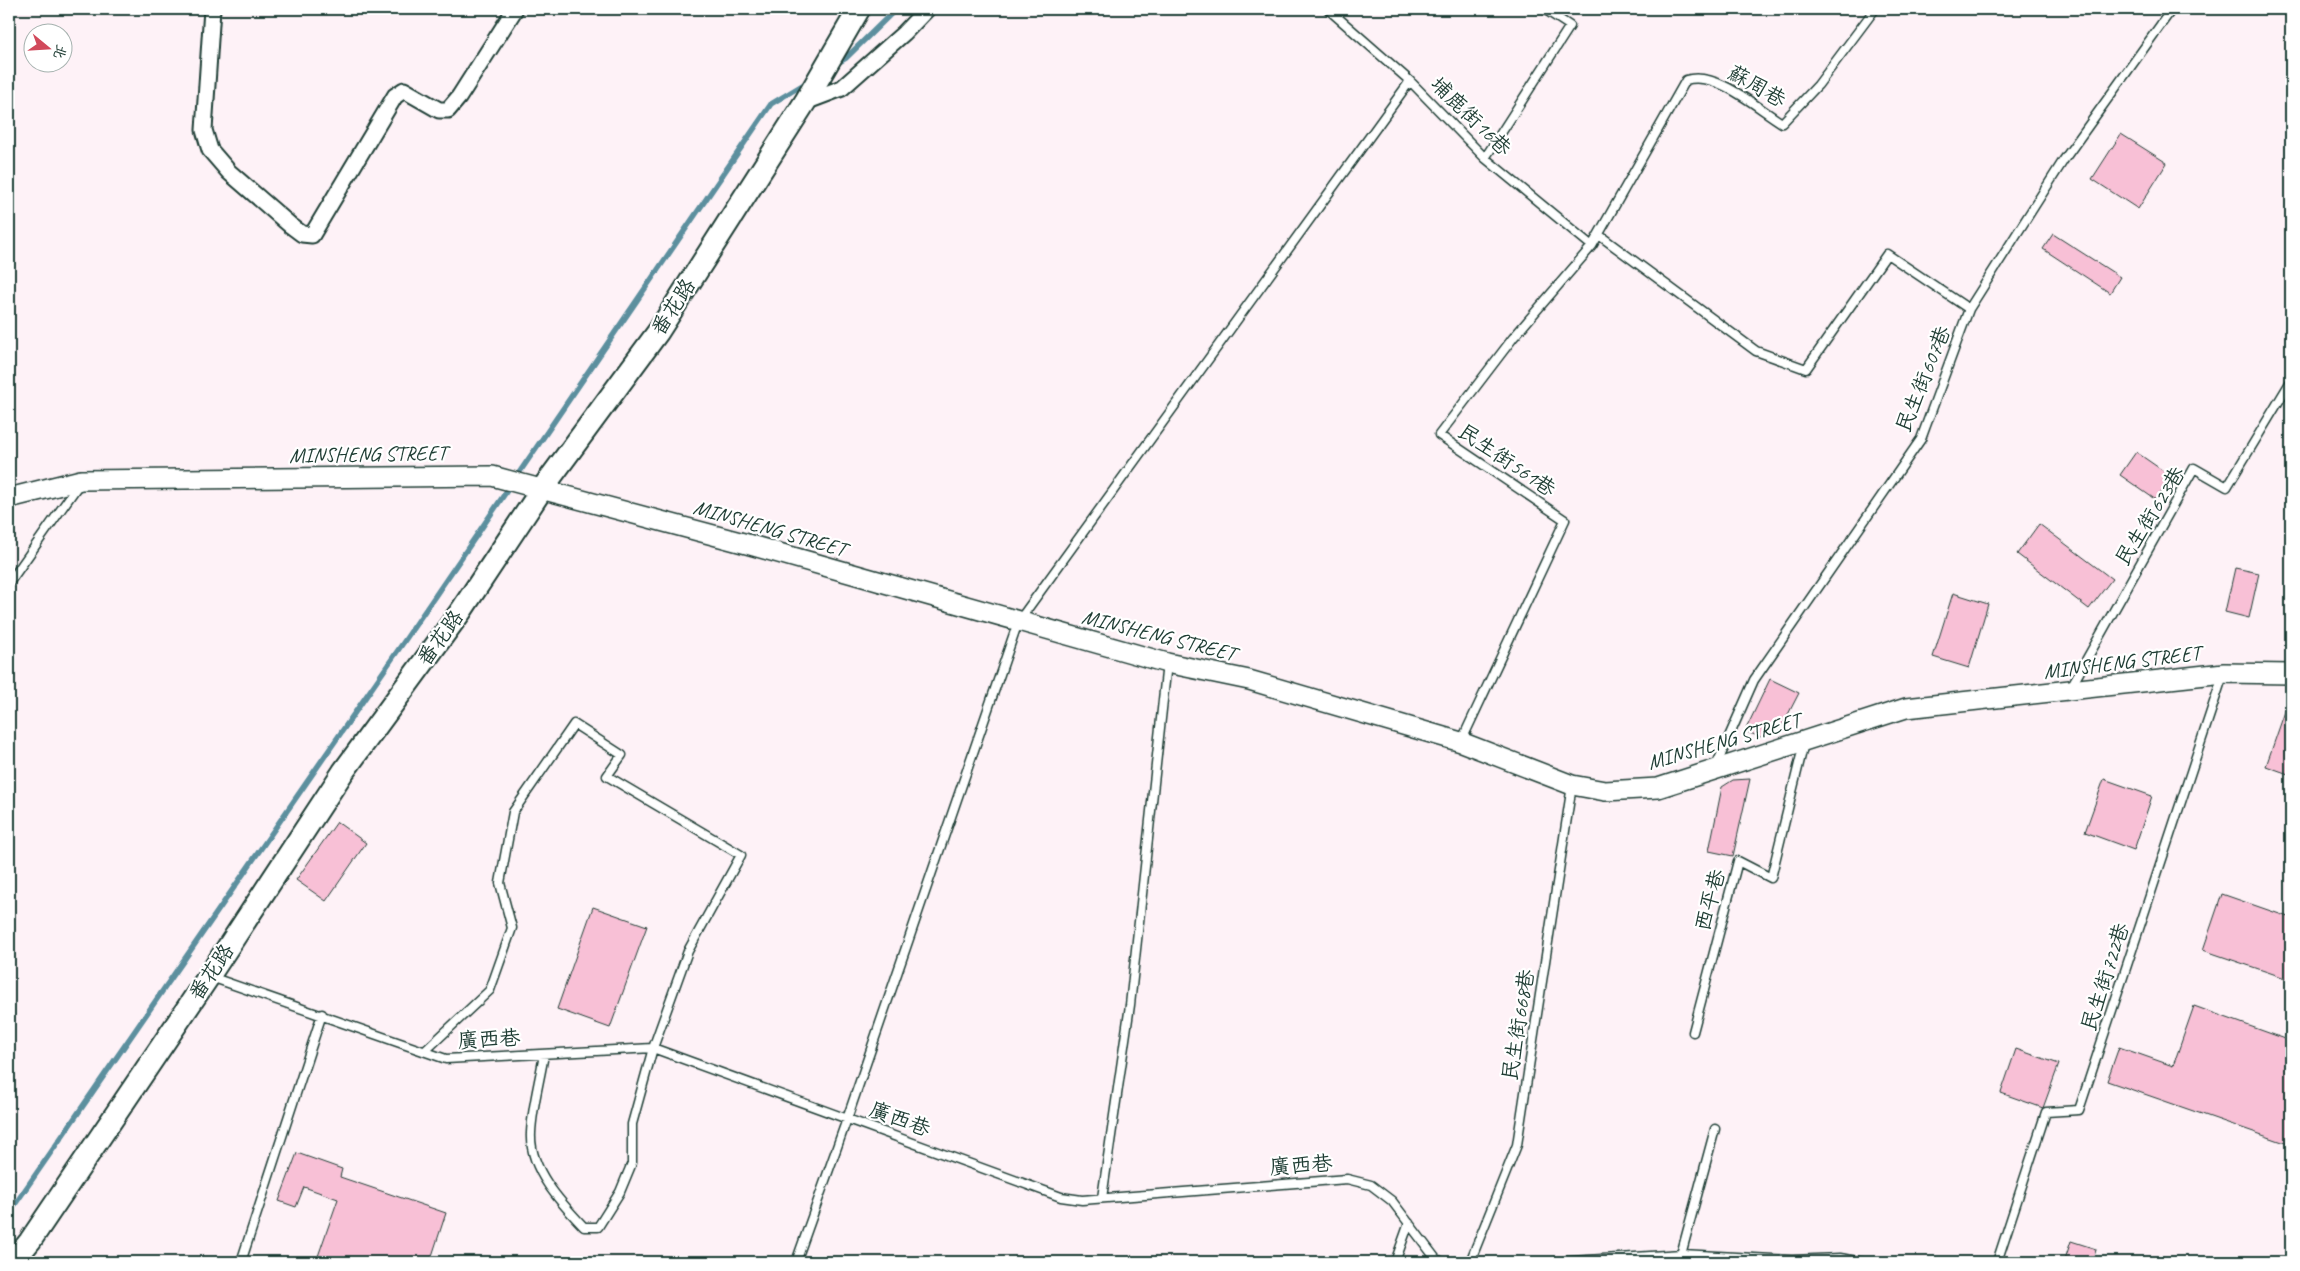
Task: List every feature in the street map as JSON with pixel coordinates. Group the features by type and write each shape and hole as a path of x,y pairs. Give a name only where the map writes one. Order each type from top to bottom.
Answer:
{"main road":[{"name":"番花路","path":"13,1262 30,1241 209,976 343,772 461,611 542,489 658,332 805,102 859,9"}],"street":[{"path":"212,9 204,130 210,150 229,172 302,234 312,234 395,96 404,90 439,110 448,110 459,97 515,9"},
{"path":"805,102 842,88 904,33 926,9"},
{"name":"MINSHENG STREET","path":"9,498 81,480 492,476 747,544 1167,663 1249,680 1460,742 1572,786 1605,791 1658,788 1716,767 1805,741 1906,708 2224,673 2291,674"}],"lane":[{"name":"埔鹿街16巷","path":"1328,9 1410,81 1485,158 1592,246"},
{"path":"1485,158 1570,26 1544,9"},
{"name":"蘇周巷","path":"1598,235 1686,80 1696,77 1717,81 1782,123 1818,85 1875,9"},
{"name":"民生街607巷","path":"1716,767 1754,680 1921,439 1970,309 2063,161 2172,9"},
{"path":"796,1262 1018,622 1410,81"},
{"path":"1598,235 1756,351 1806,369 1887,254 1970,309"},
{"name":"民生街561巷","path":"1460,742 1565,520 1439,435 1513,338 1592,246 1598,235"},
{"name":"民生街623巷","path":"2068,691 2194,468 2227,487 2291,382"},
{"path":"9,583 81,480"},
{"path":"1102,1198 1130,1005 1167,663"},
{"name":"民生街722巷","path":"1997,1262 2046,1112 2080,1110 2224,673"},
{"path":"425,1051 490,990 512,928 500,883 513,812 574,724 622,755 607,776 741,855 688,952 653,1048 632,1124 632,1163 620,1192 598,1227 584,1227 562,1204 535,1161 530,1134 544,1054"},
{"name":"西平巷","path":"1692,1032 1738,861 1771,878 1805,741"},
{"name":"民生街668巷","path":"1470,1262 1517,1145 1572,786"},
{"name":"廣西巷","path":"209,976 446,1058 653,1048 1061,1197 1082,1200 1347,1179 1370,1185 1392,1201 1436,1259 1443,1262"},
{"path":"241,1262 322,1014"},
{"path":"1679,1262 1715,1129"},
{"path":"1395,1262 1409,1223"},
{"path":"1555,1262 1682,1254 1792,1260 1840,1258 1862,1262"}],"building":[{"path":"2121,134 2167,163 2138,209 2092,179"},
{"path":"2053,234 2120,277 2110,293 2043,249"},
{"path":"2136,452 2172,477 2156,500 2120,475"},
{"path":"2039,524 2112,579 2089,609 2017,554"},
{"path":"2235,568 2259,573 2249,618 2225,612"},
{"path":"1953,593 1988,604 1969,668 1933,657"},
{"path":"1770,679 1799,693 1780,730 1760,737 1745,731"},
{"path":"2289,700 2291,701 2291,775 2266,766"},
{"path":"1750,779 1733,856 1709,851 1722,787 1733,780"},
{"path":"2104,779 2152,796 2134,850 2085,832"},
{"path":"337,822 366,843 326,901 296,880"},
{"path":"2222,894 2291,918 2291,980 2203,950"},
{"path":"593,907 647,926 610,1028 557,1009"},
{"path":"2194,1006 2291,1041 2291,1145 2107,1081 2119,1047 2173,1066"},
{"path":"2016,1049 2059,1064 2043,1108 2001,1093"},
{"path":"297,1153 342,1169 340,1177 446,1213 430,1262 316,1262 338,1199 304,1187 296,1207 279,1201"},
{"path":"2071,1241 2096,1249 2092,1262 2064,1262"}],"waterway":[{"path":"834,65 846,58 896,9"},
{"path":"9,1213 403,643 771,104 809,81"}]}
